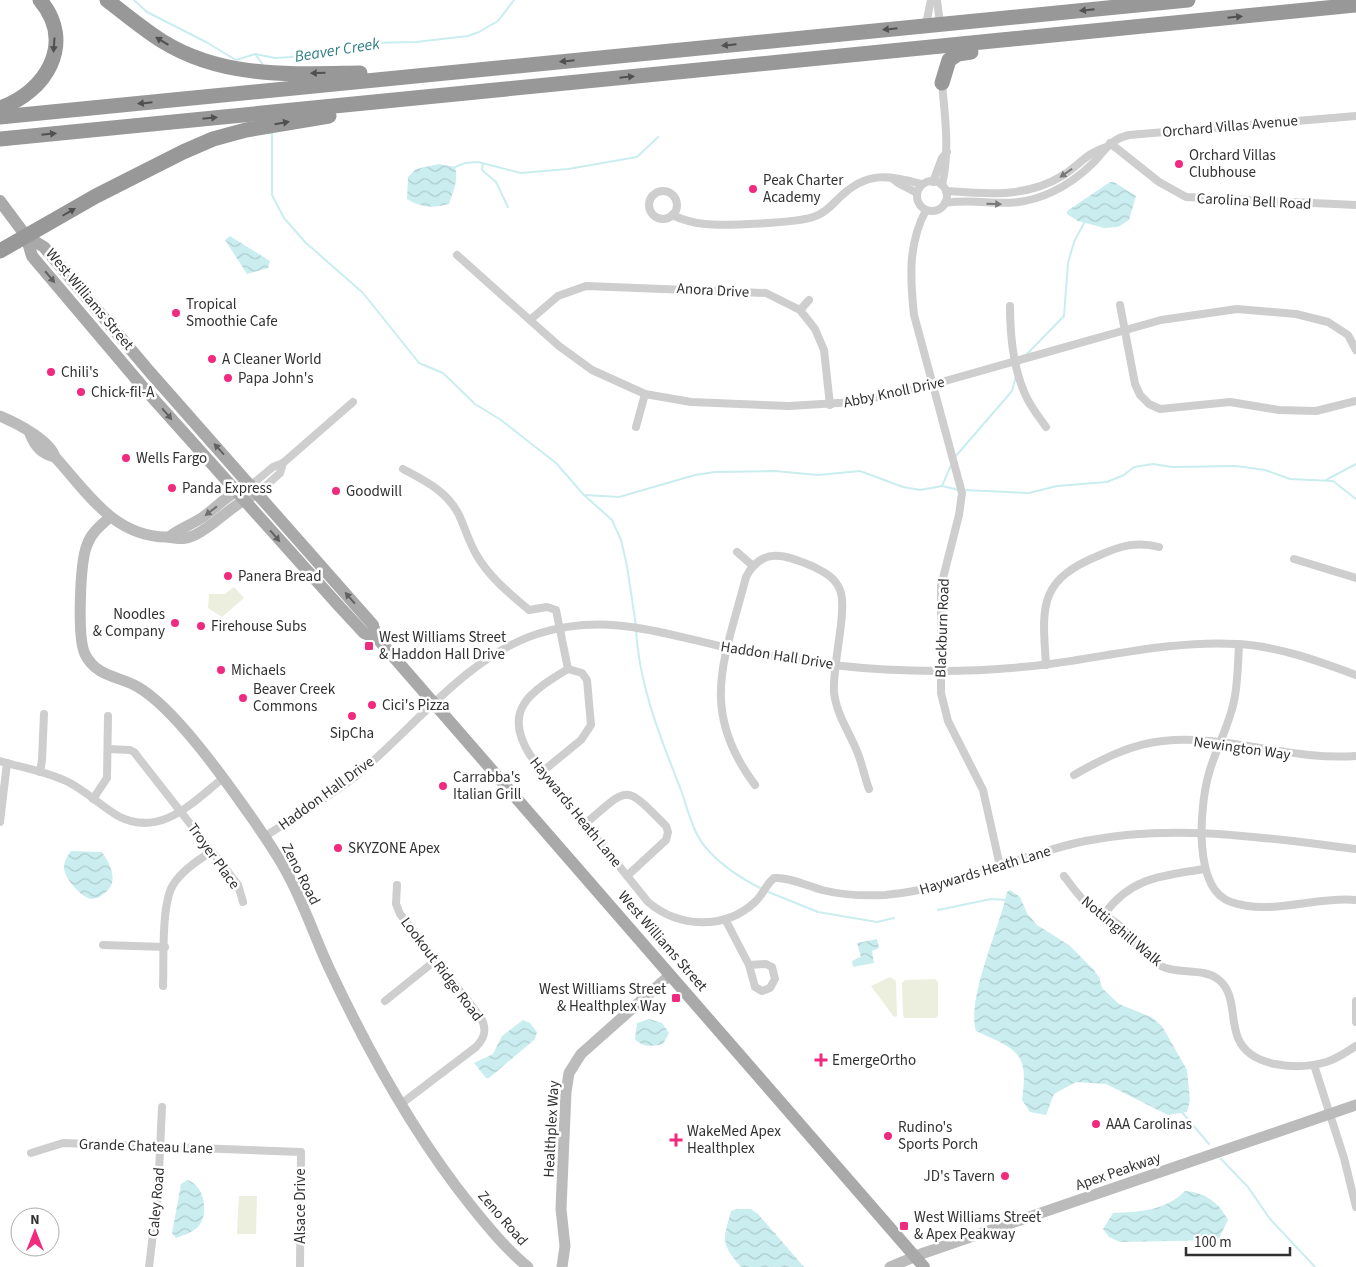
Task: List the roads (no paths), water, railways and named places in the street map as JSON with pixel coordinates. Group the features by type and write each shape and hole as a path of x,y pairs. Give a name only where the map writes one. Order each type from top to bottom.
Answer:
{"highway":[{"path":"0,108 29,94 39,84 50,66 55,36 49,16 40,0"},
{"path":"107,0 163,42 184,53 229,68 284,74 472,70"},
{"path":"0,118 1188,0"},
{"path":"0,139 1356,5"},
{"path":"942,83 947,62 958,54 1126,34 1187,22"},
{"path":"796,60 840,50 927,40 933,38 940,24"},
{"path":"887,52 929,57 935,63 942,83"},
{"path":"0,251 137,174 213,140 283,123 474,92"}],"main road":[{"path":"0,201 26,236"},
{"name":"West Williams Street","path":"26,236 44,248 149,371 374,625 376,637"},
{"name":"West Williams Street","path":"26,236 32,256 239,495 364,633 376,637 924,1267"}],"street":[{"path":"922,26 927,18 931,0"},
{"path":"937,0 940,24"},
{"path":"922,184 917,193 918,203 926,210 935,211 945,203 944,188 947,152 942,83"},
{"name":"Orchard Villas Avenue","path":"944,188 1004,194 1020,192 1048,183 1062,176 1096,150 1129,135 1341,115 1356,116"},
{"name":"Orchard Villas Avenue","path":"945,203 1012,204 1035,199 1052,192 1080,175 1108,145"},
{"name":"Carolina Bell Road","path":"1108,145 1171,190 1186,197 1356,205"},
{"path":"933,182 942,158 947,152"},
{"path":"674,212 700,224 807,219 824,212 849,188 863,180 881,177 922,184 933,182 944,188"},
{"path":"893,179 917,193"},
{"path":"1048,183 1052,192"},
{"name":"Blackburn Road","path":"926,210 914,238 911,287 914,315 962,493 960,515 941,586 941,694 945,713 983,790 1000,866"},
{"name":"Abby Knoll Drive","path":"457,255 559,346 592,370 645,394 691,402 789,406 830,405 883,397 932,385 1161,320 1212,311 1268,310 1328,322 1348,335 1356,350"},
{"name":"Anora Drive","path":"530,320 558,296 577,289 597,285 754,292 776,296 800,310 815,329 824,350 830,405"},
{"path":"800,310 809,300"},
{"path":"1010,306 1011,340 1025,394 1046,427"},
{"path":"1120,306 1135,384 1140,395 1149,404 1160,409 1230,402 1279,410 1316,411 1356,401"},
{"path":"636,427 645,394"},
{"path":"0,416 30,434 41,438 52,449 55,457 110,517 135,532 168,537 180,528 203,517 239,495 255,489 273,467 283,464 353,402"},
{"path":"403,469 444,495 458,514 476,555 504,589 529,610 546,607 556,610 568,668 582,673 587,680 591,725 581,740 542,771"},
{"name":"Zeno Road","path":"110,517 92,534 84,552 80,634 85,655 98,670 139,688 158,703 184,730 264,837 288,874 344,1001 401,1104 451,1181 504,1245 528,1267"},
{"path":"1046,665 1043,626 1045,607 1050,592 1059,579 1080,563 1128,545 1143,543 1159,547"},
{"path":"737,552 753,566"},
{"path":"755,785 733,751 723,722 720,692 728,648 746,577 753,566 771,556 788,556 825,572 835,582 842,598 834,691 837,706 860,758 869,789"},
{"path":"1294,559 1356,578"},
{"name":"Haddon Hall Drive","path":"264,837 356,776 473,670 507,647 536,635 588,624 624,625 728,648 835,665 940,671 1046,665 1190,644 1239,644 1282,651 1356,676"},
{"path":"1239,644 1234,701 1206,786 1203,834 1204,869 1217,893 1226,900 1237,904 1259,906 1329,900 1356,900"},
{"name":"Haywards Heath Lane","path":"568,668 531,693 520,711 521,739 542,771 648,902 669,916 698,923 726,919 755,902 774,878 837,893 884,895 931,888 1058,848 1115,836 1169,833 1203,834 1356,849"},
{"path":"40,772 44,714"},
{"path":"94,799 107,778 108,716"},
{"name":"Newington Way","path":"1074,774 1114,754 1148,743 1178,740 1219,743 1294,755 1356,756"},
{"name":"Troyer Place","path":"108,749 130,750 134,752 238,885 243,902"},
{"path":"0,822 3,762 71,783 117,815 131,822 167,820 181,812 222,779"},
{"path":"586,824 617,797 629,793 636,796 666,826 668,832 666,840 627,876"},
{"path":"164,986 166,905 172,886 182,874 211,852"},
{"path":"1104,913 1120,896 1143,881 1204,869"},
{"name":"Nottinghill Walk","path":"1064,876 1086,903 1104,913 1156,964 1172,970 1205,974 1219,980 1230,998 1237,1037 1247,1052 1266,1063 1314,1065"},
{"name":"Lookout Ridge Road","path":"397,885 396,904 400,914 481,1018 484,1026 484,1036 476,1047 401,1104"},
{"path":"726,919 749,965"},
{"path":"103,945 165,948"},
{"path":"385,1001 436,960"},
{"name":"Healthplex Way","path":"562,1267 565,1246 562,1201 566,1092 570,1072 575,1061 588,1046 670,975"},
{"path":"1356,1001 1356,1022"},
{"path":"1356,1046 1331,1061 1314,1065 1344,1158 1356,1207"},
{"name":"Apex Peakway","path":"890,1267 915,1256 1356,1105"},
{"name":"Caley Road","path":"149,1267 158,1193 162,1107"},
{"name":"Grande Chateau Lane","path":"31,1153 63,1143 263,1150"},
{"name":"Alsace Drive","path":"263,1150 300,1152 300,1267"}],"water":[{"path":"439,164 455,167 456,181 449,204 427,206 407,199 408,177 416,169"},
{"path":"1110,182 1114,182 1136,196 1129,220 1118,227 1104,228 1078,221 1067,214 1067,211"},
{"path":"230,236 270,261 268,268 247,274 225,240"},
{"path":"71,851 102,852 111,868 113,879 112,884 105,893 91,899 74,887 67,877 64,868 66,859"},
{"path":"1010,890 1020,897 1027,913 1037,925 1069,945 1093,969 1099,977 1102,988 1119,1004 1151,1017 1162,1026 1187,1070 1190,1100 1187,1112 1168,1115 1106,1084 1076,1082 1054,1094 1046,1115 1030,1112 1022,1100 1024,1071 1017,1054 1010,1048 976,1031 974,1017 985,963 1007,892"},
{"path":"877,939 879,948 872,951 874,963 853,967 852,961 861,957 857,943"},
{"path":"649,1019 662,1023 669,1033 663,1044 644,1045 635,1039 637,1023"},
{"path":"523,1020 530,1023 537,1032 535,1039 489,1078 486,1078 474,1063 493,1054 502,1036"},
{"path":"187,1180 198,1187 201,1193 204,1215 196,1229 176,1238 172,1233 181,1184"},
{"path":"1185,1191 1205,1196 1220,1208 1228,1220 1218,1240 1120,1242 1109,1237 1103,1229 1113,1213 1151,1209 1169,1203"},
{"path":"751,1209 758,1214 804,1267 741,1267 729,1252 725,1241 731,1211"}],"waterway":[{"name":"Beaver Creek","path":"134,0 147,12 206,42 236,60 255,54 275,58 291,57 366,43 416,42 468,36 498,21 514,0"},
{"path":"255,54 264,66"},
{"path":"272,133 272,195 284,218 305,242 363,293 419,363 443,373 475,404 501,420 556,463 584,495 612,520 621,540 627,566 636,626"},
{"path":"455,167 465,163 478,162 521,173 568,169 637,157 658,137"},
{"path":"483,164 482,170 496,182 508,207"},
{"path":"1025,356 1064,316 1068,263 1074,242 1084,223"},
{"path":"955,457 1012,391 1016,376"},
{"path":"942,486 952,463"},
{"path":"963,490 1029,493 1057,486 1107,482 1124,475 1134,467 1153,464 1172,467 1236,466 1265,470 1290,479 1333,481 1356,499"},
{"path":"1326,480 1356,464"},
{"path":"584,495 619,497 695,475 715,472 775,471 818,475 860,471 903,487 920,490 942,486 959,490"},
{"path":"636,630 641,671 646,692 694,829 702,843 719,861 762,889"},
{"path":"766,891 818,912 877,922 894,918"},
{"path":"938,910 991,899 1006,900"},
{"path":"1181,1111 1209,1144"},
{"path":"1221,1159 1248,1187 1270,1219 1315,1267"}],"place":[{"name":"Orchard Villas Clubhouse","path":"1179,164"},
{"name":"Peak Charter Academy","path":"753,189"},
{"name":"Tropical Smoothie Cafe","path":"176,313"},
{"name":"A Cleaner World","path":"212,359"},
{"name":"Chili's","path":"51,372"},
{"name":"Papa John's","path":"228,378"},
{"name":"Chick-fil-A","path":"81,392"},
{"name":"Wells Fargo","path":"126,458"},
{"name":"Panda Express","path":"172,488"},
{"name":"Goodwill","path":"336,491"},
{"name":"Panera Bread","path":"228,576"},
{"name":"Noodles & Company","path":"175,623"},
{"name":"Firehouse Subs","path":"201,626"},
{"name":"West Williams Street & Haddon Hall Drive","path":"369,646"},
{"name":"Michaels","path":"221,670"},
{"name":"Beaver Creek Commons","path":"243,698"},
{"name":"Cici's Pizza","path":"372,705"},
{"name":"SipCha","path":"352,716"},
{"name":"Carrabba's Italian Grill","path":"443,786"},
{"name":"SKYZONE Apex","path":"338,848"},
{"name":"West Williams Street & Healthplex Way","path":"676,998"},
{"name":"EmergeOrtho","path":"821,1060"},
{"name":"AAA Carolinas","path":"1096,1124"},
{"name":"Rudino's Sports Porch","path":"888,1136"},
{"name":"WakeMed Apex Healthplex","path":"676,1140"},
{"name":"JD's Tavern","path":"1005,1176"},
{"name":"West Williams Street & Apex Peakway","path":"904,1226"}]}
